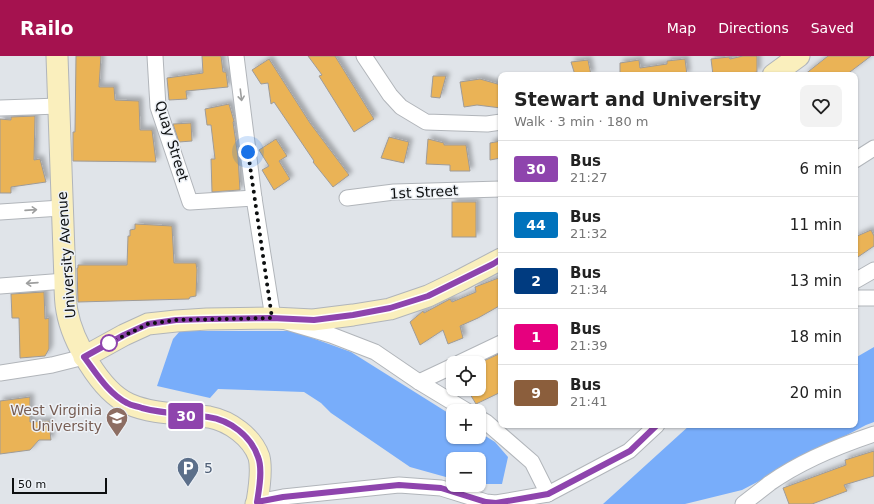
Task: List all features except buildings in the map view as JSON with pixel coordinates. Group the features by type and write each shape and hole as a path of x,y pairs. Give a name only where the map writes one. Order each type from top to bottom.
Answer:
{"street":[{"name":"University Avenue","path":"57,56 64,280 67,310 74,338 84,357 107,388 128,404 177,415 210,418 228,423 247,437 259,458 260,483 256,503"},
{"name":"Quay Street","path":"155,56 158,107 190,202 254,198"},
{"path":"236,56 254,198 272,318"},
{"path":"364,56 390,95 401,107 426,122 487,124 498,122"},
{"path":"777,72 799,56"},
{"path":"0,108 59,106"},
{"path":"858,158 874,148"},
{"name":"1st Street","path":"347,198 394,192 498,188"},
{"path":"0,212 61,208"},
{"path":"0,373 52,365 84,357 124,335 148,324 176,320 272,318 314,320 390,308 428,296 498,261"},
{"path":"858,279 874,270"},
{"path":"0,286 64,280"},
{"path":"858,298 874,298"},
{"path":"272,318 331,335 375,352 419,382 455,404"},
{"path":"474,356 498,344"},
{"path":"419,382 446,369"},
{"path":"486,422 532,462 548,494"},
{"path":"256,503 283,497 399,485 441,488 486,502 496,503 548,494 630,451 654,428"},
{"path":"743,504 771,483 797,467 828,452 874,434"}],"shaded area":[{"path":"180,331 293,331 351,352 446,412 446,444 486,444 486,436 495,442 508,457 502,484 486,484 486,452 446,452 446,477 410,467 331,413 321,403 304,392 218,389 210,398 157,386 173,339"},
{"path":"874,347 874,422 742,490 685,504 603,504 687,428 858,428 858,356"}],"bus line":[{"name":"30","path":"498,261 428,296 390,308 314,320 272,318 207,319 176,320 148,324 124,335 84,357 107,388 128,404 177,415 210,418 228,423 247,437 259,458 260,483 257,502 283,497 399,485 441,488 486,502 496,503 548,494 630,451 654,428"}],"place":[{"name":"West Virginia University","path":"117,438"},
{"name":"5","path":"188,488"}],"route":[{"path":"109,343 148,324 176,320 272,318 248,152"}]}
